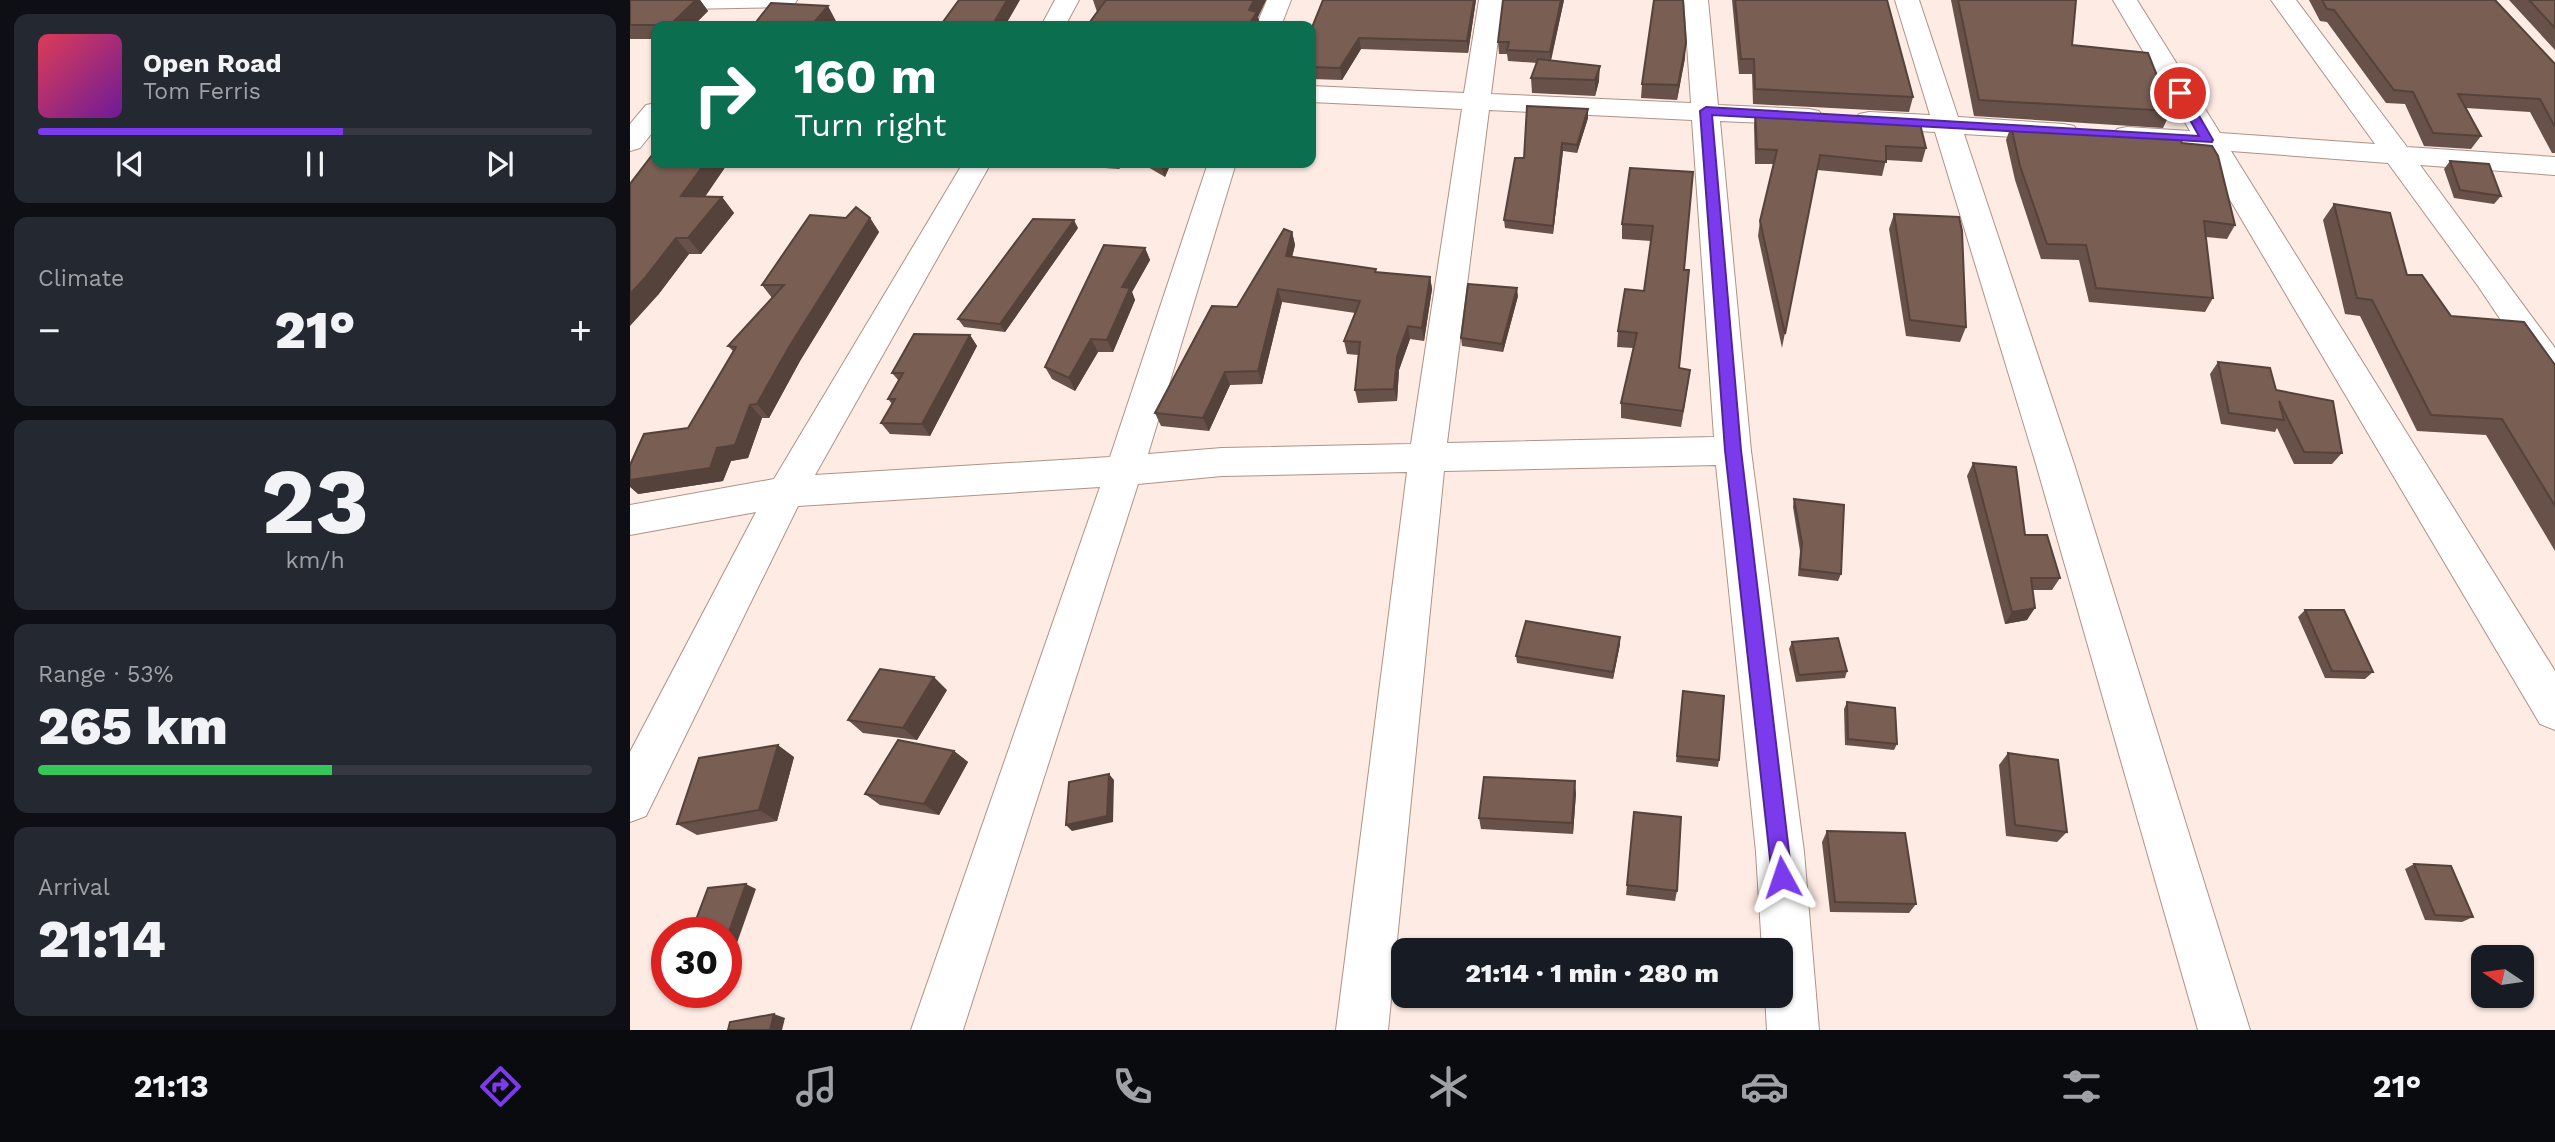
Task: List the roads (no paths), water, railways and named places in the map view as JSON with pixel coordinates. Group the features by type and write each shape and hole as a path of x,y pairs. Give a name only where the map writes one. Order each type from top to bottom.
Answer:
{"street":[{"path":"732,21 751,0"},
{"path":"630,3 785,0"},
{"path":"1056,21 1067,0"},
{"path":"1271,21 1279,0"},
{"path":"1362,1030 1427,458 1491,0"},
{"path":"1696,0 1733,450 1780,852 1793,1030"},
{"path":"1907,0 2059,478 2224,1030"},
{"path":"2125,0 2555,710"},
{"path":"2283,0 2489,278 2555,374"},
{"path":"1316,94 1706,111 2091,133 2555,166"},
{"path":"630,142 651,117"},
{"path":"630,800 786,492 974,168"},
{"path":"937,1030 1124,471 1220,168"},
{"path":"630,520 786,492 1124,471 1222,462 1733,450"}]}
